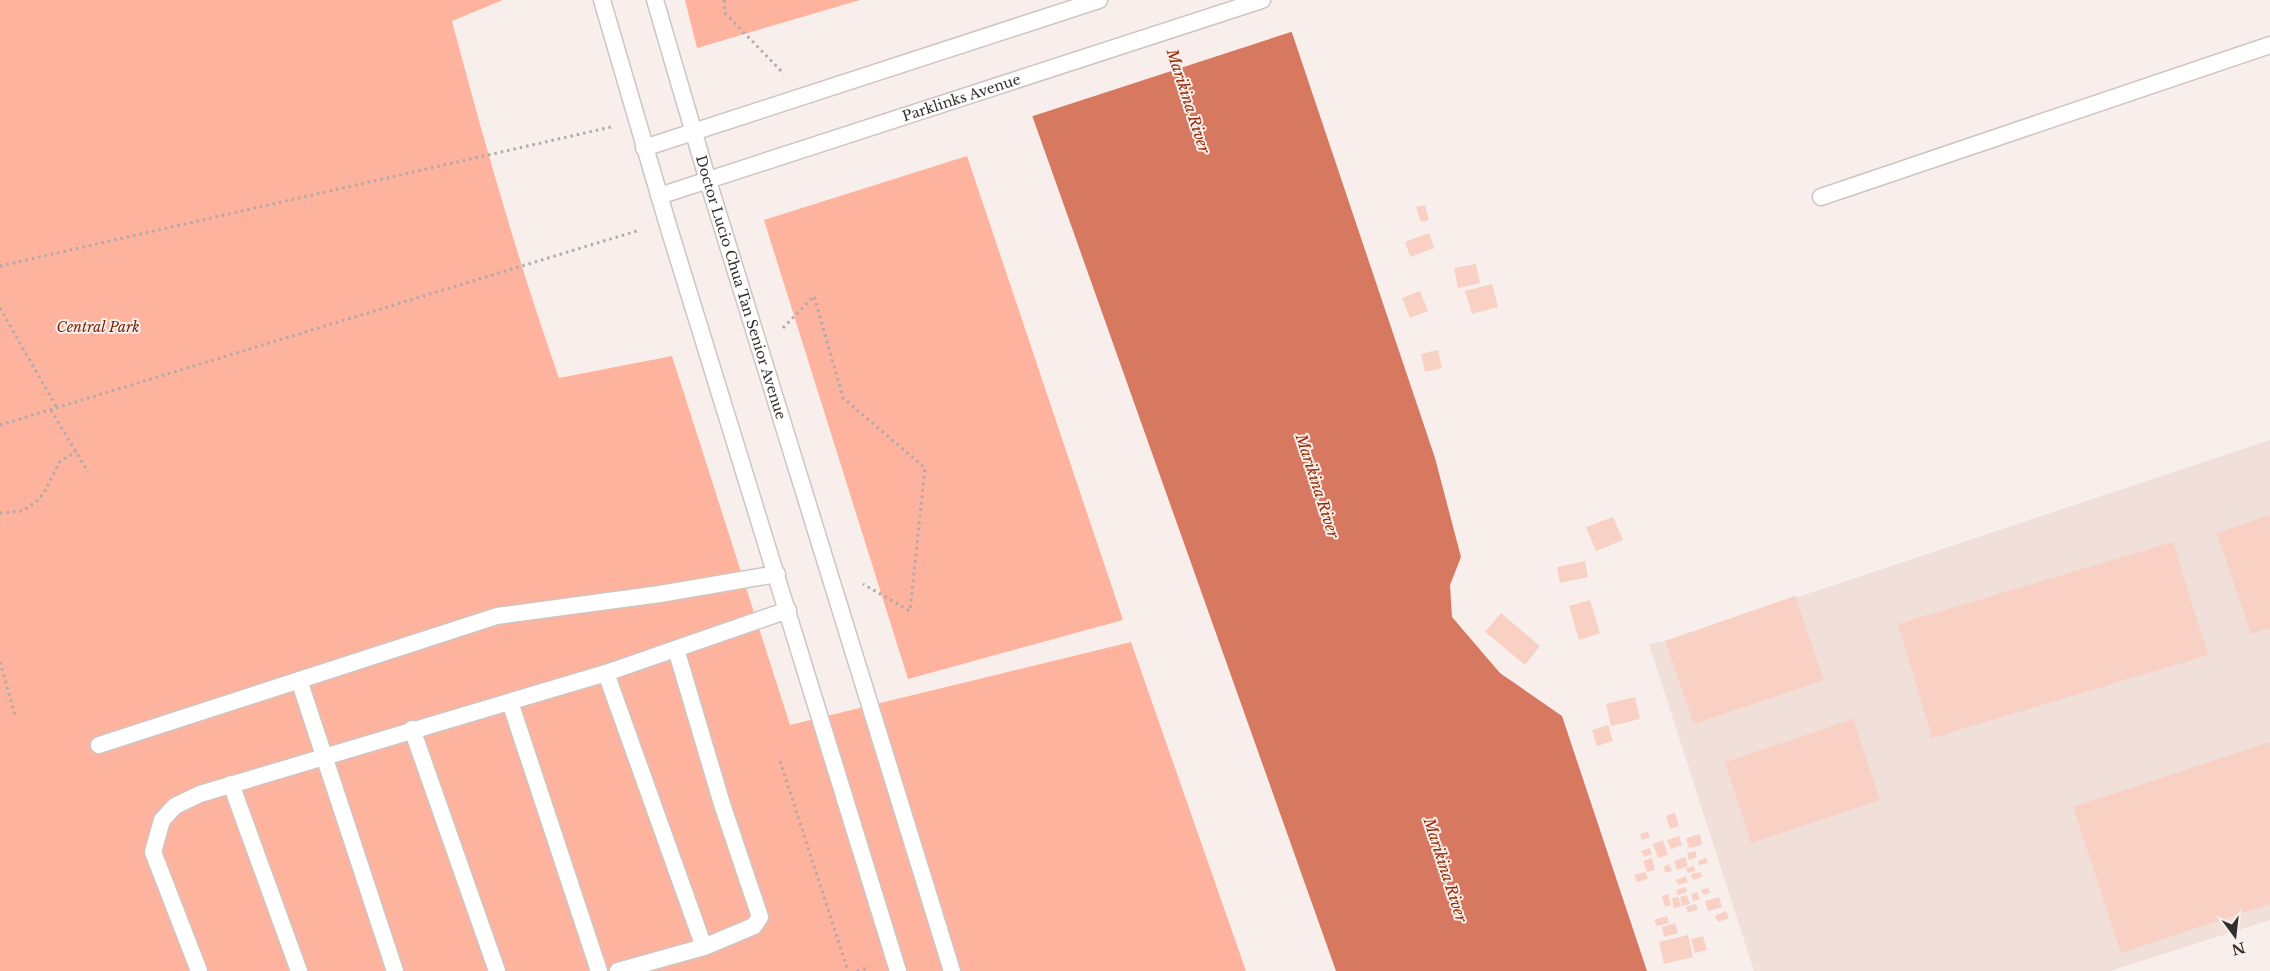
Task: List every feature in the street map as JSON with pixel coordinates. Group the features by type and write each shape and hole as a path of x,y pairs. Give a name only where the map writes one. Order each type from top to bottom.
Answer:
{"lane":[{"path":"602,0 644,148 898,971"},
{"name":"Doctor Lucio Chua Tan Senior Avenue","path":"655,0 760,352 952,971"},
{"path":"644,148 1099,0"},
{"name":"Parklinks Avenue","path":"659,196 1262,0"},
{"path":"1821,197 1918,162 2194,72 2270,45"},
{"path":"99,746 497,616 660,594 777,574"},
{"path":"199,971 153,852 162,820 175,806 200,794 231,784 606,673 788,610"},
{"path":"618,971 704,947 754,926 760,918 722,804 676,649"},
{"path":"606,673 704,947"},
{"path":"299,680 394,971"},
{"path":"510,702 599,971"},
{"path":"412,729 497,971"},
{"path":"231,784 299,971"}],"path":[{"path":"724,0 725,13 805,96"},
{"path":"0,266 637,121"},
{"path":"0,426 667,222"},
{"path":"760,352 814,296 843,398 926,468 910,611 827,568"},
{"path":"0,308 57,408"},
{"path":"50,410 88,472"},
{"path":"0,513 22,511 36,502 44,493 60,462 76,452"},
{"path":"0,662 15,715"},
{"path":"780,761 848,971"}],"shaded area":[{"path":"2270,440 2270,920 2110,971 1754,971 1649,644 1665,641"}],"green space":[{"name":"Central Park","path":"0,0 503,0 452,21 502,201 529,290 559,378 672,356 790,725 1131,642 1246,971 0,971"},
{"path":"685,0 860,0 697,48"},
{"path":"967,156 1123,620 908,679 764,220"}],"water":[{"name":"Marikina River","path":"991,0 1281,0 1435,458 1461,557 1450,585 1452,617 1500,673 1562,716 1647,971 1336,971"}],"pier":[{"path":"988,0 1284,0 1294,31 1030,117"}],"building":[{"path":"1425,205 1429,220 1421,222 1416,207"},
{"path":"1429,233 1434,248 1410,257 1405,242"},
{"path":"1476,264 1480,283 1458,288 1454,268"},
{"path":"1492,284 1498,307 1472,314 1465,291"},
{"path":"1420,291 1428,311 1410,318 1402,298"},
{"path":"1438,350 1442,368 1425,372 1421,354"},
{"path":"2270,515 2270,628 2251,634 2217,533"},
{"path":"1613,517 1623,540 1596,551 1586,527"},
{"path":"2173,542 2208,655 1932,738 1898,624"},
{"path":"1585,561 1588,577 1560,583 1557,567"},
{"path":"1795,596 1824,680 1694,724 1665,641"},
{"path":"1590,600 1600,633 1579,640 1569,606"},
{"path":"1501,613 1540,646 1525,665 1485,632"},
{"path":"1635,697 1640,719 1611,726 1606,704"},
{"path":"1853,719 1880,800 1751,843 1725,762"},
{"path":"1608,725 1613,741 1597,746 1592,730"},
{"path":"2270,742 2270,904 2121,953 2073,807"},
{"path":"1675,813 1679,826 1670,829 1666,816"},
{"path":"1648,832 1650,837 1642,840 1640,834"},
{"path":"1700,834 1702,845 1689,848 1686,838"},
{"path":"1679,836 1682,845 1671,849 1667,840"},
{"path":"1663,840 1668,855 1658,858 1653,844"},
{"path":"1650,848 1652,854 1644,857 1641,851"},
{"path":"1695,851 1697,857 1689,860 1687,853"},
{"path":"1685,857 1688,866 1677,870 1674,861"},
{"path":"1652,858 1655,870 1647,872 1643,861"},
{"path":"1706,858 1708,863 1699,865 1698,861"},
{"path":"1669,864 1672,871 1666,873 1663,867"},
{"path":"1694,866 1695,871 1688,873 1686,868"},
{"path":"1645,872 1648,879 1637,882 1634,875"},
{"path":"1701,872 1702,877 1693,880 1691,874"},
{"path":"1686,876 1688,882 1678,885 1676,880"},
{"path":"1686,887 1687,892 1678,895 1676,890"},
{"path":"1708,888 1710,893 1703,895 1701,890"},
{"path":"1697,892 1700,899 1693,901 1691,894"},
{"path":"1668,894 1671,905 1665,907 1662,896"},
{"path":"1687,895 1690,904 1682,906 1680,897"},
{"path":"1678,897 1681,906 1674,908 1672,898"},
{"path":"1719,897 1722,907 1708,911 1705,901"},
{"path":"1696,904 1698,909 1688,913 1686,907"},
{"path":"1726,911 1729,918 1718,922 1715,916"},
{"path":"1667,916 1669,923 1657,926 1654,920"},
{"path":"1675,923 1678,933 1664,937 1662,927"},
{"path":"1688,935 1693,957 1664,964 1659,942"},
{"path":"1703,936 1707,950 1695,953 1691,939"}]}
